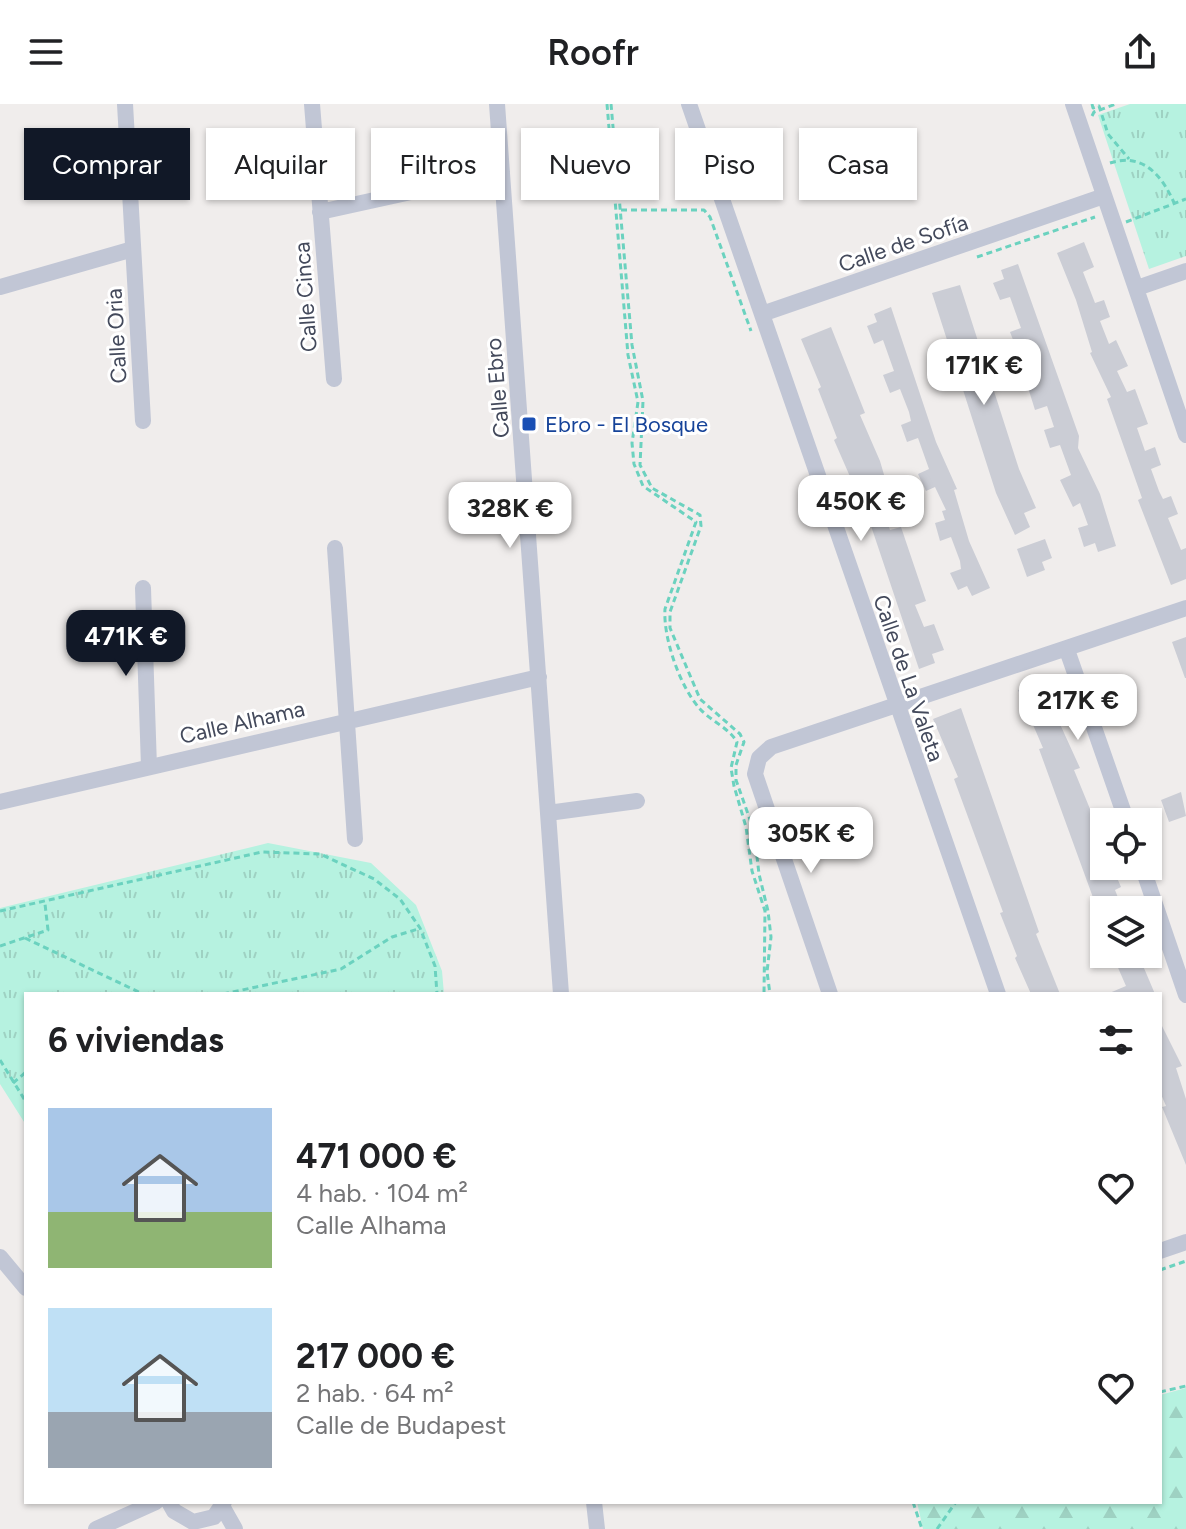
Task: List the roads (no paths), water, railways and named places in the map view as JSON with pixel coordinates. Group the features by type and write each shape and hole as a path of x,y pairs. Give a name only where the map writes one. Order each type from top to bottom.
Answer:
{"street":[{"name":"Calle Oria","path":"125,104 143,421"},
{"name":"Calle Cinca","path":"312,104 334,379"},
{"name":"Calle Ebro","path":"497,104 499,128"},
{"name":"Calle de La Valeta","path":"689,104 895,706 997,992"},
{"path":"1075,105 1104,196 1119,221 1137,288 1186,435"},
{"name":"Calle de Sofía","path":"762,314 1104,196"},
{"name":"Calle Cinca","path":"320,212 375,200"},
{"name":"Calle Ebro","path":"504,200 561,992"},
{"name":"Calle Oria","path":"0,287 133,249"},
{"path":"1137,288 1186,271"},
{"path":"335,548 355,839"},
{"name":"Calle Alhama","path":"143,588 149,767"},
{"path":"829,992 755,774 759,758 771,747 1186,608"},
{"path":"1067,650 1122,808"},
{"name":"Calle Alhama","path":"0,802 539,677"},
{"path":"548,813 637,801"},
{"path":"1147,880 1186,995"},
{"path":"1162,1250 1186,1242"},
{"path":"0,1257 24,1286"},
{"path":"96,1529 152,1504"},
{"path":"171,1504 181,1517"},
{"path":"118,1529 156,1516 181,1517 205,1526 223,1504 235,1529"},
{"path":"594,1504 597,1529"}],"place":[{"name":"Ebro - El Bosque","path":"529,424"}]}
